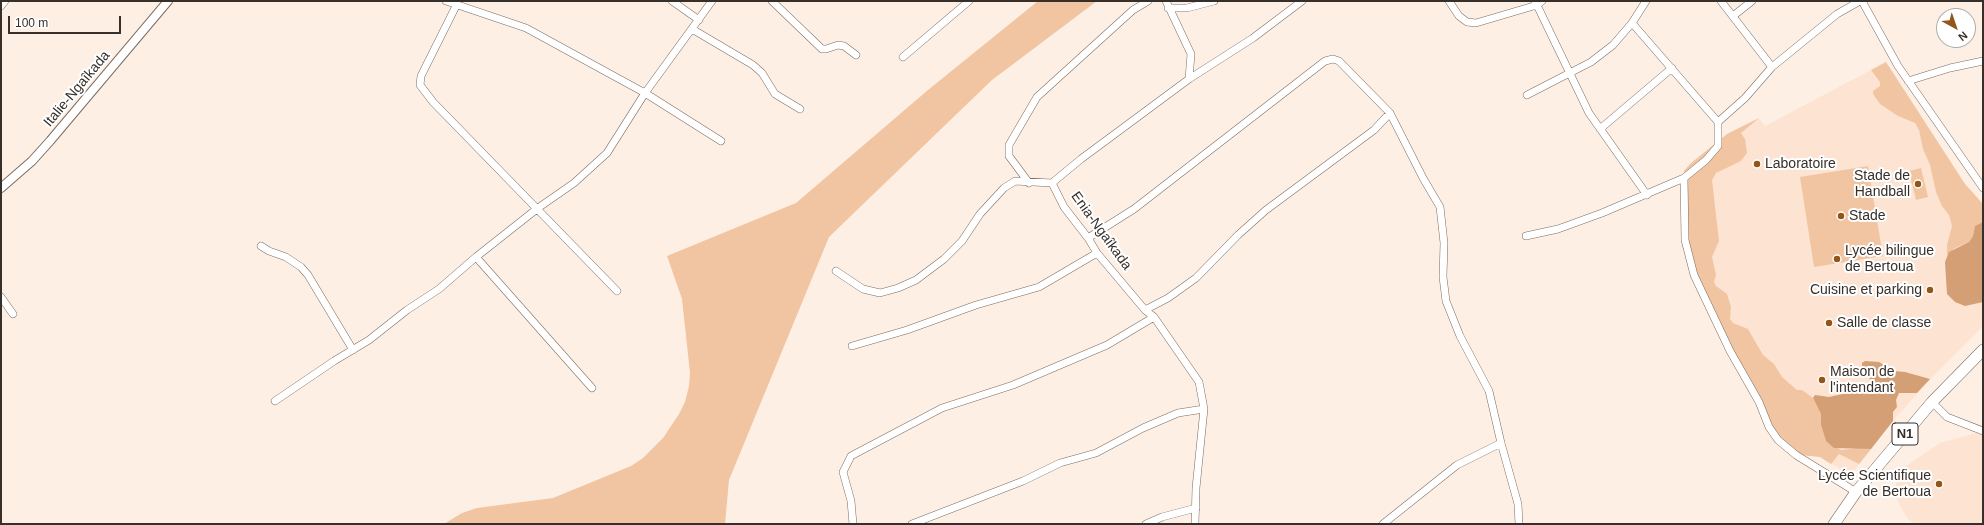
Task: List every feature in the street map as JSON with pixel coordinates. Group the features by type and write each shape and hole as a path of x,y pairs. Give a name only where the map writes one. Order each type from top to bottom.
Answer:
{"highway":[{"name":"N1","path":"1834,524 1856,492 1932,402 1983,350"}],"street":[{"path":"1,6 5,1"},
{"name":"Italie-Ngaîkada","path":"1,188 32,161 50,141 168,1"},
{"path":"446,1 456,6 526,28 645,93 721,141"},
{"path":"672,1 699,20"},
{"path":"275,400 370,340 407,310 439,289 476,257 538,208 574,183 607,153 645,93 712,1"},
{"path":"772,1 822,49 838,45 844,46 856,55"},
{"path":"903,57 969,1"},
{"path":"1029,183 1009,156 1009,145 1037,97 1133,10 1148,1"},
{"path":"1167,4 1188,8 1214,1"},
{"path":"836,271 863,289 880,293 898,288 916,280 944,259 962,242 980,214 1004,188 1015,181 1029,183 1052,183 1189,79 1253,38 1302,1"},
{"path":"1449,1 1460,16 1467,22 1476,23 1538,2 1589,113 1647,195"},
{"path":"1527,95 1591,62 1613,45 1632,23 1646,1"},
{"path":"1720,1 1772,67"},
{"path":"1733,16 1752,1"},
{"path":"1718,122 1745,98 1772,67 1837,14 1861,1 1898,66 1983,188"},
{"path":"1167,4 1191,54 1189,79"},
{"path":"456,6 421,76 420,85 433,102 538,208 617,291"},
{"path":"1526,236 1558,229 1647,195 1684,178 1706,160 1718,146 1718,122 1632,23"},
{"path":"692,29 753,65 762,74 775,94 800,109"},
{"path":"1088,238 1134,209 1325,61 1333,59 1339,61 1390,113 1423,178 1440,207 1444,243 1443,277 1446,301 1460,336 1489,391 1501,443 1518,504 1519,524"},
{"path":"1908,81 1950,68 1983,61"},
{"path":"1600,129 1672,68"},
{"path":"1145,310 1168,298 1196,278 1238,235 1266,210 1374,130 1390,113"},
{"path":"1684,178 1685,240 1694,275 1724,338 1759,402 1769,427 1778,440 1796,455 1856,492"},
{"name":"Enia-Ngaîkada","path":"1052,183 1064,207 1088,238 1097,253 1145,310 1154,317 1199,382 1204,410 1196,488 1195,524"},
{"path":"261,246 269,251 286,257 301,267 308,275 353,350"},
{"path":"852,346 907,330 976,305 1039,287 1097,253"},
{"path":"476,257 592,388"},
{"path":"1,297 13,314"},
{"path":"853,524 851,501 843,472 851,456 942,408 1013,386 1107,345 1154,317"},
{"path":"1932,402 1947,417 1983,431"},
{"path":"912,524 1023,481 1060,463 1096,452 1143,428 1178,413 1204,410"},
{"path":"1388,523 1457,465 1501,443"},
{"path":"1146,524 1162,516 1196,508"}],"shaded area":[{"path":"1038,1 1097,1 992,80 829,237 729,480 725,524 444,524 462,513 477,508 553,498 631,466 643,458 663,438 679,414 685,402 689,386 690,373 682,299 667,256 796,203 928,90"},
{"name":"Lycée bilingue de Bertoua","path":"1886,62 1965,184 1983,204 1983,326 1923,387 1893,421 1851,475 1820,457 1801,455 1766,412 1725,339 1686,187 1684,171 1690,164 1727,134 1759,118 1765,126"},
{"path":"1886,62 1965,184 1983,204 1983,222 1975,226 1973,236 1969,242 1955,248 1947,255 1947,245 1952,226 1949,215 1942,206 1936,192 1930,165 1923,149 1919,130 1915,123 1898,116 1880,104 1873,94 1873,91 1880,86 1880,82 1871,70"},
{"path":"1759,118 1741,133 1745,139 1747,153 1741,161 1716,173 1712,180 1719,241 1712,257 1716,275 1714,282 1716,286 1727,294 1731,307 1730,319 1733,323 1748,329 1763,355 1774,364 1782,377 1797,390 1802,390 1813,398 1821,414 1821,425 1826,441 1841,450 1859,448 1871,449 1859,464 1839,454 1831,464 1820,457 1801,455 1779,439 1766,412 1741,371 1694,273 1687,245 1684,171 1690,164 1727,134"},
{"name":"Stade","path":"1868,166 1883,256 1814,267 1800,177"},
{"name":"Stade de Handball","path":"1921,168 1928,197 1916,200 1909,171"},
{"path":"1983,222 1983,302 1965,306 1955,302 1947,294 1945,262 1949,252 1969,242 1973,236 1975,226"},
{"path":"1865,361 1879,362 1894,371 1905,372 1930,379 1917,393 1899,393 1896,400 1897,407 1893,412 1893,421 1871,449 1834,448 1826,441 1821,425 1821,414 1813,398 1815,395 1829,397 1847,393 1858,393 1872,387 1874,384 1862,370 1862,363"},
{"name":"Lycée Scientifique de Bertoua","path":"1976,433 1983,434 1983,524 1915,524 1907,518 1895,496 1897,472 1940,443"}],"place":[{"name":"Laboratoire","path":"1757,164"},
{"name":"Stade de Handball","path":"1918,184"},
{"name":"Stade","path":"1841,216"},
{"name":"Lycée bilingue de Bertoua","path":"1837,259"},
{"name":"Cuisine et parking","path":"1930,290"},
{"name":"Salle de classe","path":"1829,323"},
{"name":"Maison de l'intendant","path":"1822,380"},
{"name":"Lycée Scientifique de Bertoua","path":"1939,484"}]}
